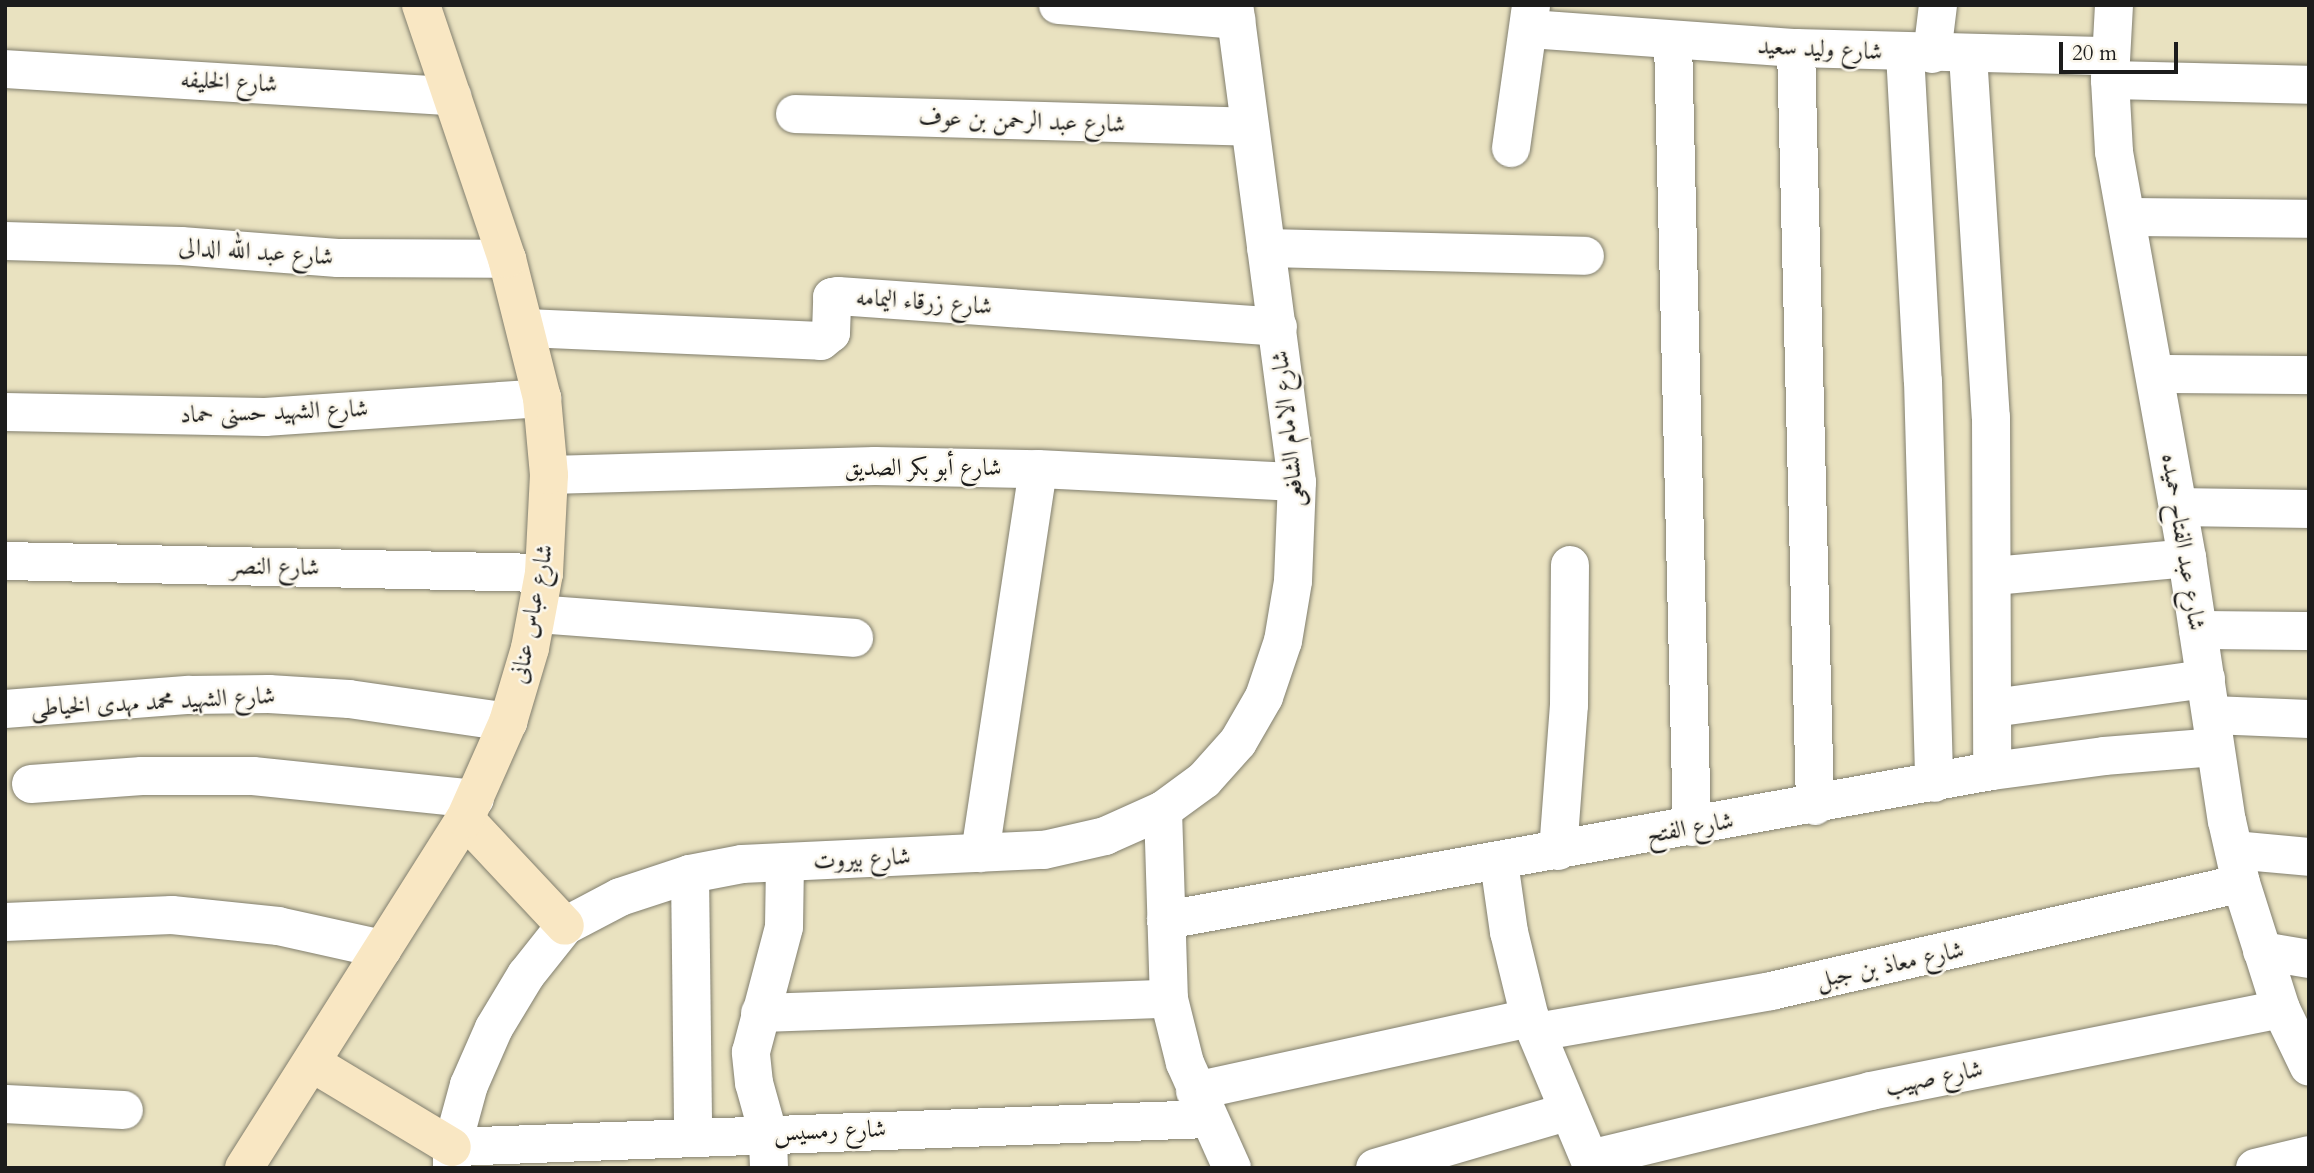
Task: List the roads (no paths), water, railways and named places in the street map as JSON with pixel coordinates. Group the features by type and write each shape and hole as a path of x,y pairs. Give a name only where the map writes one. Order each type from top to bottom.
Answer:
{"street":[{"name":"شارع عباس عنانى","path":"244,1168 470,809 508,722 537,614 544,573 549,475 542,398 507,259 421,5"},
{"path":"1058,5 1235,13"},
{"path":"1934,783 1923,381 1938,5"},
{"name":"شارع عبد الفتاح حميده","path":"2114,5 2110,68 2114,152 2187,558 2238,867 2281,1009 2309,1067"},
{"name":"شارع الامام الشافعى","path":"1163,810 1204,780 1238,742 1264,698 1283,641 1293,580 1297,482 1235,13"},
{"path":"1511,149 1530,17"},
{"name":"شارع وليد سعيد","path":"1530,17 1673,41 1935,54 2309,85"},
{"path":"1673,41 1692,827"},
{"path":"1796,48 1815,806"},
{"path":"1935,54 1988,349 1994,576 1992,771"},
{"name":"شارع الخليفه","path":"5,69 452,96"},
{"name":"شارع عبد الرحمن بن عوف","path":"795,114 1249,127"},
{"path":"2127,217 2309,219"},
{"name":"شارع عبد الله الدالى","path":"5,241 181,246 338,258 507,259"},
{"path":"1266,247 1585,256"},
{"name":"شارع زرقاء اليمامه","path":"526,328 821,341 831,333 832,297 838,296 1278,327"},
{"path":"2155,374 2309,374"},
{"name":"شارع الشهيد حسنى حماد","path":"5,412 265,417 542,398"},
{"name":"شارع أبو بكر الصديق","path":"549,475 875,466 1038,469 1297,482"},
{"path":"981,853 1038,469"},
{"path":"2178,507 2309,509"},
{"path":"1994,576 2187,558"},
{"name":"شارع النصر","path":"5,561 544,573"},
{"path":"1558,851 1569,705 1570,565"},
{"path":"537,614 854,638"},
{"path":"2198,630 2309,631"},
{"name":"شارع الشهيد محمد مهدى الخياطى","path":"5,709 189,695 269,694 349,699 508,722"},
{"path":"1993,708 2309,719"},
{"name":"شارع الفتح","path":"1166,920 1815,806 1992,771 2105,756 2211,714"},
{"path":"31,784 142,776 253,776 470,809 565,926 526,975 494,1028 469,1085 452,1157 312,1063"},
{"path":"1163,810 1169,999 1202,1105 1231,1168"},
{"name":"شارع بيروت","path":"565,926 620,897 690,874 742,864 1044,850 1093,839 1163,810"},
{"name":"شارع معاذ بن جبل","path":"1202,1105 1533,1025 1784,988 2238,867 2309,857"},
{"path":"769,1150 754,1083 751,1052 784,927 785,862"},
{"path":"1499,862 1509,932 1533,1025 1567,1112 1591,1163"},
{"path":"690,874 693,1136"},
{"path":"5,922 172,915 278,926 382,949"},
{"path":"2262,951 2309,959"},
{"path":"760,1013 1169,999"},
{"name":"شارع صهيب","path":"1591,1163 1871,1091 2281,1009"},
{"path":"5,1104 124,1110"},
{"name":"شارع رمسيس","path":"452,1157 693,1136 769,1150 1202,1105"},
{"path":"1375,1168 1567,1112"},
{"path":"2255,1168 2309,1155"}]}
